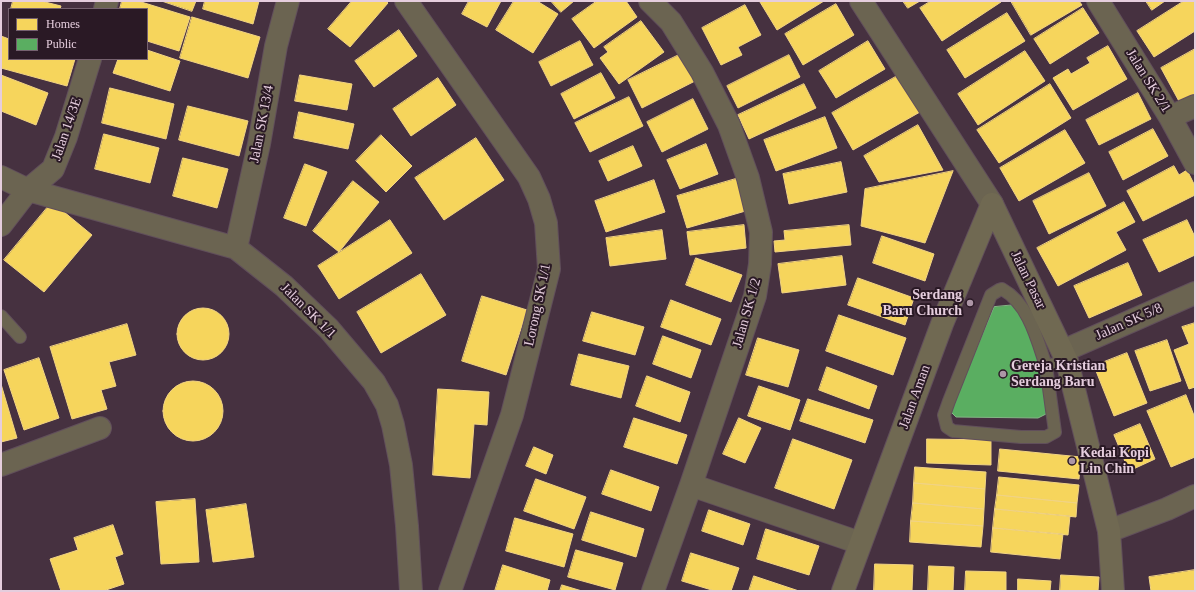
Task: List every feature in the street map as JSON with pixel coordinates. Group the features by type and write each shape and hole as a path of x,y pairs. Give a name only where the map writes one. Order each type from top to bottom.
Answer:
{"street":[{"name":"Jalan SK 13/4","path":"236,248 259,144 276,46 288,1"},
{"name":"Lorong SK 1/1","path":"406,1 529,177 539,199 546,223 549,269 512,415 450,591"},
{"name":"Jalan SK 1/2","path":"650,1 670,22 702,72 729,125 748,178 761,232 760,264 755,296 691,485 652,591"},
{"name":"Jalan Pasar","path":"861,1 992,204 1065,356 1109,531 1113,591"},
{"name":"Jalan SK 2/1","path":"1098,1 1170,117 1195,163"},
{"name":"Jalan 14/3E","path":"28,190 53,169 66,137 90,60"},
{"path":"1170,117 1195,106"},
{"name":"Jalan SK 1/1","path":"1,177 28,190 236,248 284,286 329,329 374,382 387,405 393,425 401,465 411,591"},
{"path":"1,224 28,190"},
{"name":"Jalan Aman","path":"843,591 942,324 992,204"},
{"name":"Jalan SK 5/8","path":"1065,356 1195,293"},
{"path":"1,465 100,428"},
{"path":"691,485 860,543"},
{"path":"1109,531 1167,509 1195,496"}],"lane":[{"path":"1002,289 1010,293 1018,302 1036,333 1046,366 1055,432 1046,437 1021,437 953,430 947,427 944,415 949,401 991,295 999,290 1002,289"},
{"path":"1,316 20,337"},
{"path":"1046,366 1065,356"}],"building: Homes":[{"path":"13,1 41,1 61,6 60,8 11,8"},
{"path":"122,1 138,1 190,17 179,51 148,41 148,8 120,8"},
{"path":"162,1 196,1 192,11"},
{"path":"205,1 259,1 253,24 203,9"},
{"path":"352,1 386,1 388,3 350,47 328,29"},
{"path":"469,1 501,1 487,27 462,14"},
{"path":"514,1 537,1 558,14 533,53 496,30"},
{"path":"551,1 574,1 561,12"},
{"path":"597,1 626,1 637,17 594,48 572,19"},
{"path":"824,1 777,30 760,2"},
{"path":"903,1 920,1 908,8"},
{"path":"931,1 1001,2 942,41 920,8"},
{"path":"1011,1 1079,1 1082,5 1031,35"},
{"path":"1146,1 1165,1 1152,10"},
{"path":"1184,1 1195,1 1195,31 1154,57 1137,31"},
{"path":"836,4 854,35 803,65 785,34"},
{"path":"745,5 761,35 738,47 742,55 721,65 702,28"},
{"path":"1083,8 1099,33 1050,64 1034,39"},
{"path":"1007,13 1025,41 965,78 947,50"},
{"path":"192,17 260,37 248,78 180,58"},
{"path":"641,21 664,52 619,84 600,58 608,52 604,47"},
{"path":"399,30 417,56 374,87 355,61"},
{"path":"1,36 8,39 8,60 75,60 67,86 1,68"},
{"path":"580,41 593,65 551,86 539,62"},
{"path":"868,41 885,69 836,98 819,71"},
{"path":"1108,46 1127,79 1073,110 1053,78 1068,69 1071,74 1090,63 1087,58"},
{"path":"1195,49 1195,97 1181,105 1161,68"},
{"path":"148,50 180,61 170,91 113,73 118,60 148,60"},
{"path":"1025,51 1045,81 978,125 958,94"},
{"path":"685,52 699,79 642,108 628,80"},
{"path":"789,55 800,77 738,108 727,86"},
{"path":"601,73 615,98 574,119 561,94"},
{"path":"1,75 48,93 36,125 1,111"},
{"path":"300,75 352,84 347,110 295,101"},
{"path":"899,75 920,112 853,150 832,113"},
{"path":"438,78 456,105 411,136 393,109"},
{"path":"804,84 816,108 749,139 738,115"},
{"path":"1050,84 1071,118 999,163 977,130"},
{"path":"110,88 174,104 166,139 102,123"},
{"path":"1138,93 1151,119 1099,145 1086,120"},
{"path":"629,97 643,126 590,152 575,123"},
{"path":"693,99 708,129 662,152 647,122"},
{"path":"188,106 248,121 239,156 179,140"},
{"path":"299,112 354,124 348,149 294,138"},
{"path":"825,117 837,148 776,171 764,140"},
{"path":"918,125 943,170 879,182 864,156"},
{"path":"1153,129 1168,156 1123,180 1109,152"},
{"path":"1065,130 1085,163 1019,201 1000,168"},
{"path":"104,134 159,148 150,183 95,169"},
{"path":"381,135 412,166 386,192 356,161"},
{"path":"476,138 504,180 444,220 415,178"},
{"path":"706,144 718,174 680,189 667,160"},
{"path":"633,146 642,166 608,181 599,161"},
{"path":"183,158 228,169 217,208 173,196"},
{"path":"841,162 847,192 789,204 783,174"},
{"path":"305,164 327,172 306,226 284,218"},
{"path":"1174,166 1179,175 1187,170 1195,186 1195,195 1143,221 1127,191"},
{"path":"953,171 925,243 861,226 865,189"},
{"path":"1089,173 1106,206 1049,234 1033,201"},
{"path":"739,178 749,210 687,228 677,196"},
{"path":"654,180 665,212 606,232 595,201"},
{"path":"353,181 379,202 339,252 313,231"},
{"path":"52,202 92,235 44,292 4,260"},
{"path":"1124,202 1135,222 1116,232 1126,250 1058,286 1037,248"},
{"path":"390,220 412,253 339,299 318,266"},
{"path":"1187,220 1195,237 1195,255 1159,272 1143,240"},
{"path":"744,225 746,248 690,255 687,232"},
{"path":"849,225 851,245 775,252 774,241 785,240 784,231"},
{"path":"662,230 666,259 610,266 606,238"},
{"path":"882,236 934,254 925,281 873,263"},
{"path":"842,256 846,285 782,293 778,264"},
{"path":"696,258 742,275 731,302 686,285"},
{"path":"1128,263 1142,295 1089,318 1074,286"},
{"path":"421,274 446,315 381,353 357,312"},
{"path":"858,278 914,298 905,325 848,305"},
{"path":"482,296 527,310 506,375 462,361"},
{"path":"671,300 721,319 711,345 661,327"},
{"path":"203,308 217,312 225,320 229,334 225,348 217,356 203,360 189,356 181,348 177,334 181,320 189,312"},
{"path":"592,312 644,327 635,355 583,341"},
{"path":"839,315 906,338 893,375 826,351"},
{"path":"1195,323 1195,387 1189,389 1174,350 1189,344 1182,327"},
{"path":"127,324 136,355 109,362 116,386 101,390 107,409 72,419 50,347"},
{"path":"663,336 701,350 691,378 653,364"},
{"path":"758,338 799,350 788,387 746,375"},
{"path":"1167,340 1181,381 1150,391 1135,351"},
{"path":"1127,353 1147,403 1114,416 1094,366"},
{"path":"579,354 629,366 621,398 571,385"},
{"path":"39,358 59,418 24,430 4,370"},
{"path":"827,367 877,386 869,409 819,390"},
{"path":"647,376 690,392 680,422 636,406"},
{"path":"193,381 209,386 214,390 218,395 223,411 218,427 214,432 209,436 193,441 177,436 172,432 168,427 163,411 168,395 172,390 177,386"},
{"path":"1,384 17,438 1,442"},
{"path":"759,386 800,400 790,430 748,416"},
{"path":"438,389 489,392 487,425 474,424 470,478 433,475"},
{"path":"1186,395 1195,418 1195,457 1171,467 1147,411"},
{"path":"808,399 873,420 865,443 800,421"},
{"path":"634,418 687,435 677,464 624,447"},
{"path":"739,418 761,428 745,463 723,454"},
{"path":"1140,424 1155,459 1129,471 1114,435"},
{"path":"793,439 852,460 834,509 775,488"},
{"path":"927,439 991,440 991,465 927,463"},
{"path":"534,447 553,455 546,474 526,466"},
{"path":"1000,449 1081,457 1079,479 998,471"},
{"path":"915,467 986,472 985,489 914,483"},
{"path":"611,470 659,487 651,511 602,494"},
{"path":"999,477 1079,485 1077,503 997,495"},
{"path":"536,479 586,497 574,529 524,511"},
{"path":"914,483 985,489 984,509 913,503"},
{"path":"997,495 1077,503 1076,517 995,509"},
{"path":"195,499 199,562 161,564 156,502"},
{"path":"913,503 984,509 983,526 911,521"},
{"path":"246,504 254,557 213,562 206,510"},
{"path":"995,509 1070,516 1068,535 993,528"},
{"path":"709,510 750,524 743,545 702,531"},
{"path":"591,512 644,529 636,557 582,540"},
{"path":"515,518 573,534 564,567 506,551"},
{"path":"911,521 983,526 981,547 910,542"},
{"path":"113,525 123,554 115,557 124,584 103,591 61,591 50,559 78,550 74,538"},
{"path":"993,528 1063,534 1060,559 991,552"},
{"path":"766,529 819,546 809,575 757,559"},
{"path":"576,550 623,563 615,590 568,577"},
{"path":"691,553 739,568 731,591 715,591 682,581"},
{"path":"875,564 913,565 912,591 874,591"},
{"path":"503,565 550,580 547,591 495,591"},
{"path":"929,566 954,567 953,591 928,591"},
{"path":"1195,570 1195,591 1151,591 1149,577"},
{"path":"966,571 1006,572 1006,591 965,591"},
{"path":"1061,575 1099,577 1098,591 1060,591"},
{"path":"754,576 799,591 749,591"},
{"path":"1018,579 1051,581 1050,591 1018,591"},
{"path":"562,585 582,591 560,591"}],"building: Public":[{"name":"Gereja Kristian Serdang Baru","path":"1015,305 1035,337 1048,413 1038,418 956,417 950,411 994,307"}],"place":[{"name":"Serdang Baru Church","path":"970,303"},
{"name":"Gereja Kristian Serdang Baru","path":"1003,374"},
{"name":"Kedai Kopi Lin Chin","path":"1072,461"}]}
